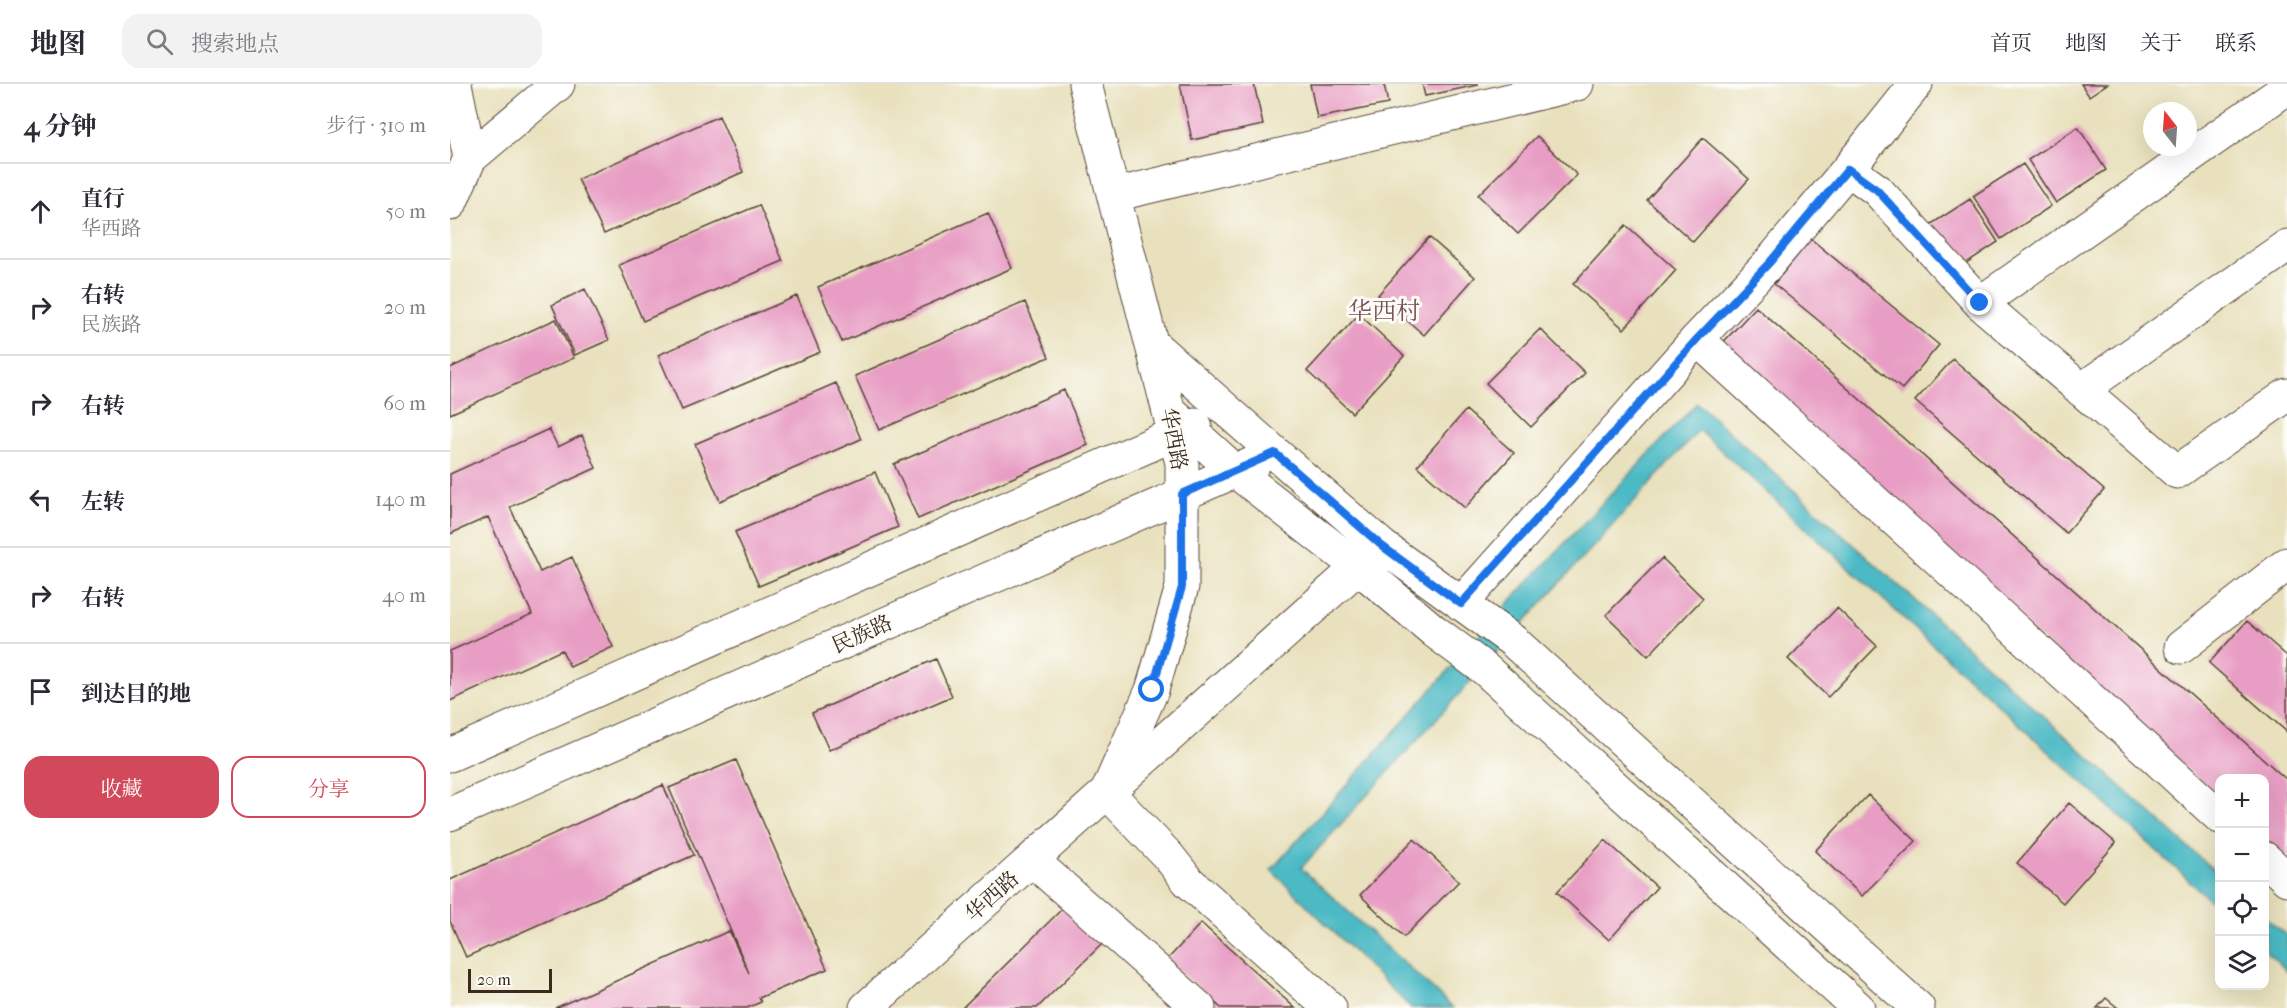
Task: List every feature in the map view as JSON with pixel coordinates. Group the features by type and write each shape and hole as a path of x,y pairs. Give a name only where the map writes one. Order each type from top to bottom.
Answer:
{"street":[{"path":"455,84 470,158"},
{"path":"450,204 470,158 558,84"},
{"name":"华西路","path":"866,1008 1107,792 1152,690 1182,587 1182,463 1177,424 1152,344 1085,84"},
{"path":"1114,195 1577,84"},
{"path":"1474,612 1697,339 1770,262 1916,84"},
{"path":"1980,303 2287,88"},
{"path":"1848,169 1877,190 1980,303 2177,472 2287,395"},
{"path":"2081,390 2287,246"},
{"path":"1697,339 2215,812"},
{"path":"1152,344 1275,453 1370,556 1434,631 1473,660 1858,1008"},
{"path":"450,755 1177,424 1227,411"},
{"path":"1177,424 1235,471 1370,556 1474,612 1513,641 1918,1008"},
{"name":"民族路","path":"450,814 1275,453"},
{"path":"1330,1008 1188,881 1107,792 1370,556"},
{"path":"2181,647 2287,564"},
{"path":"1032,860 1198,1008"},
{"path":"2269,862 2287,879"}],"water":[{"path":"1697,403 2215,871 2215,904 1699,430 1301,868 1453,1008 1411,1008 1271,870 1513,598"},
{"path":"2269,920 2287,936 2287,971 2269,954"}],"building":[{"path":"1180,84 1254,84 1263,125 1192,140"},
{"path":"1310,84 1384,84 1388,104 1317,118"},
{"path":"1422,84 1478,84 1478,85 1425,96"},
{"path":"2081,84 2107,84 2089,96"},
{"path":"719,116 743,172 604,234 578,179"},
{"path":"2078,127 2106,170 2056,203 2028,160"},
{"path":"1537,136 1577,175 1518,234 1478,195"},
{"path":"1703,138 1749,179 1693,242 1647,200"},
{"path":"2023,164 2051,206 2001,239 1973,196"},
{"path":"1970,199 1998,242 1948,275 1919,232"},
{"path":"759,205 783,261 643,321 619,265"},
{"path":"988,213 1012,268 842,342 818,287"},
{"path":"1626,225 1676,270 1624,329 1573,284"},
{"path":"1429,237 1475,277 1424,335 1378,295"},
{"path":"1811,239 1939,345 1902,389 1774,284"},
{"path":"585,289 609,340 575,355 552,305"},
{"path":"797,296 820,352 682,410 658,355"},
{"path":"1025,302 1049,357 879,430 855,376"},
{"path":"1756,307 2287,780 2287,859 2269,843 2269,774 2215,774 2215,795 1716,350"},
{"path":"1359,314 1404,356 1352,413 1307,371"},
{"path":"556,319 574,358 450,414 450,368"},
{"path":"1540,329 1585,373 1531,427 1486,383"},
{"path":"1953,359 2104,490 2066,533 1915,401"},
{"path":"836,383 861,439 720,501 695,444"},
{"path":"1064,390 1088,445 918,519 894,464"},
{"path":"1466,410 1514,453 1465,508 1417,466"},
{"path":"549,429 558,447 582,435 596,468 510,507 540,572 572,557 613,647 570,667 562,650 450,701 450,651 532,614 488,517 450,534 450,474"},
{"path":"875,472 898,527 759,586 735,532"},
{"path":"1662,558 1703,598 1648,656 1606,615"},
{"path":"1837,608 1877,646 1828,697 1788,659"},
{"path":"2247,621 2287,656 2287,732 2209,663"},
{"path":"936,659 952,696 829,750 812,713"},
{"path":"736,760 827,969 759,998 761,1002 747,1008 555,1008 729,931 749,973 669,788"},
{"path":"663,785 694,855 466,957 450,921 450,880"},
{"path":"1868,795 1916,841 1862,896 1815,851"},
{"path":"2069,803 2116,843 2063,903 2017,863"},
{"path":"1414,839 1459,881 1404,937 1360,895"},
{"path":"1605,840 1657,887 1609,940 1557,892"},
{"path":"1066,905 1103,943 1037,1008 962,1008"},
{"path":"1201,923 1295,1008 1221,1008 1167,960"},
{"path":"2106,998 2118,1008 2097,1008"}],"district":[{"name":"华西村","path":"1384,311"}],"route":[{"path":"1152,690 1182,587 1182,494 1275,453 1382,546 1461,604 1697,339 1770,262 1848,169 1877,190 1980,303"}]}
